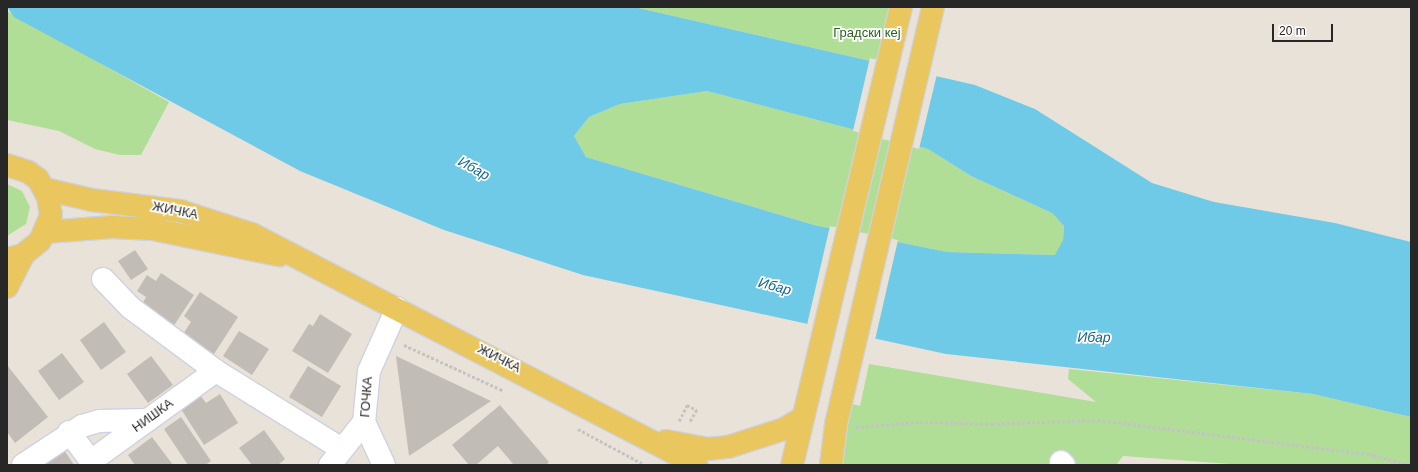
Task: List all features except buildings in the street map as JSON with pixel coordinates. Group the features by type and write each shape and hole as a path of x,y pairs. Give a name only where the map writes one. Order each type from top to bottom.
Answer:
{"main road":[{"path":"792,465 901,7"},
{"path":"830,464 836,427 933,7"},
{"path":"7,165 28,172 45,189 50,210 46,232 15,257 7,287"},
{"name":"ЖИЧКА","path":"45,189 220,221 397,308 639,433 697,465"},
{"name":"ЖИЧКА","path":"46,232 112,227 152,229 298,259"},
{"path":"639,433 687,446 728,447 784,429 802,418"}],"street":[{"path":"103,279 131,308 336,457 364,422"},
{"name":"ГОЧКА","path":"384,465 364,422 369,371 397,308"},
{"name":"НИШКА","path":"69,432 91,461 216,371"},
{"path":"23,465 69,432 99,421 148,420"}],"path":[{"path":"384,336 512,395"},
{"path":"678,421 687,406 697,410 690,422"},
{"path":"836,427 920,422 992,424 1098,420 1374,455 1410,465"},
{"path":"575,428 645,465"}],"green space":[{"name":"Градски кеј","path":"634,7 899,7 887,65"},
{"path":"7,11 169,102 141,155 120,155 95,149 59,131 7,120"},
{"path":"707,91 928,149 971,176 1052,213 1064,226 1063,240 1056,255 947,252 814,225 586,157 574,136 589,117 620,104"},
{"path":"7,184 22,191 30,207 26,224 7,236"},
{"path":"869,364 1096,402 1068,379 1069,369 1313,394 1411,417 1411,465 1244,465 1123,456 1116,465 831,465 842,401 860,406"}],"water":[{"name":"Ибар","path":"7,7 634,7 975,85 1035,109 1152,183 1214,202 1335,223 1411,242 1411,417 1313,394 946,354 583,275 444,230 300,171 14,17","holes":["707,91 928,149 971,176 1052,213 1064,226 1063,240 1055,255 947,252 814,225 586,157 574,136 589,117 620,104"]}],"pier":[{"path":"870,58 937,74 919,149 853,131"},
{"path":"830,226 898,240 875,340 807,325"}]}
